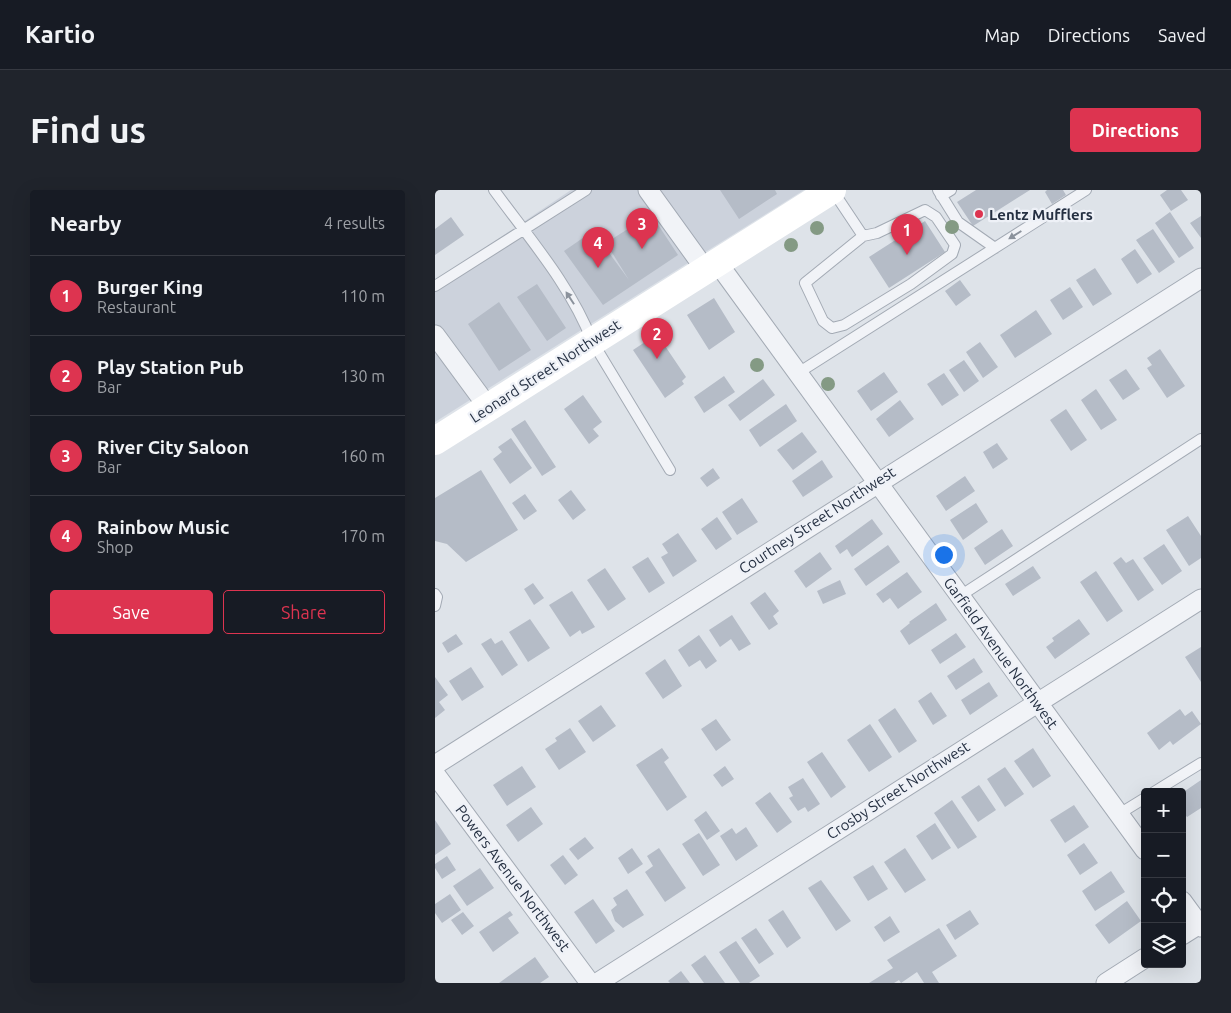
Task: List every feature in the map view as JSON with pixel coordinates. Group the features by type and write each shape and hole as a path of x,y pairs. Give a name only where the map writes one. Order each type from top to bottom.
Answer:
{"main road":[{"name":"Leonard Street Northwest","path":"435,441 832,190"}],"street":[{"name":"Garfield Avenue Northwest","path":"648,190 798,373 1141,844"},
{"name":"Courtney Street Northwest","path":"435,765 877,482 1201,278"},
{"path":"435,335 488,407"},
{"name":"Crosby Street Northwest","path":"597,983 1201,599"},
{"name":"Powers Avenue Northwest","path":"435,774 590,983"},
{"path":"1186,906 1200,925 1186,933"},
{"path":"1106,983 1141,961"}],"lane":[{"path":"494,190 584,319 592,341 670,470"},
{"path":"435,286 587,190"},
{"path":"832,190 863,236"},
{"path":"951,190 939,193 958,222 995,248"},
{"path":"798,373 1086,190"},
{"path":"925,210 936,217 955,245 952,254 944,262 845,325 832,328 823,321 805,283 863,236 877,233 925,210"},
{"path":"861,314 869,328"},
{"path":"960,596 1201,439"},
{"path":"435,594 437,597 435,606"},
{"path":"1160,788 1201,763"},
{"path":"1119,814 1141,800"}],"shaded area":[{"path":"571,190 804,190 435,422 435,281"}],"building":[{"path":"720,190 775,190 777,194 739,219"},
{"name":"Lentz Mufflers","path":"976,190 1030,190 973,226 957,202"},
{"path":"1047,190 1063,190 1066,195 1052,204 1045,192"},
{"path":"1167,190 1181,190 1188,200 1171,211 1160,195"},
{"path":"1170,212 1194,248 1179,258 1155,223"},
{"path":"651,214 678,255 603,305 564,251 593,231 629,280 606,243"},
{"path":"1201,216 1201,238 1190,223"},
{"path":"451,217 464,235 435,255 435,229"},
{"path":"925,221 945,252 889,288 869,257"},
{"path":"1153,229 1175,262 1159,273 1136,240"},
{"path":"1135,249 1152,274 1137,284 1121,259"},
{"path":"1095,268 1112,294 1093,306 1076,280"},
{"path":"960,280 971,295 956,306 945,291"},
{"path":"537,284 566,328 547,341 517,297"},
{"path":"1070,287 1083,307 1063,320 1050,300"},
{"path":"714,298 735,332 709,350 687,315"},
{"path":"499,302 531,350 499,371 468,324"},
{"path":"1036,310 1052,334 1015,358 1000,335"},
{"path":"657,334 686,377 682,381 684,384 665,398 633,350"},
{"path":"980,342 998,367 983,378 966,352"},
{"path":"1160,349 1185,386 1167,398 1147,368 1152,365 1147,358"},
{"path":"964,360 979,381 964,392 949,370"},
{"path":"1126,369 1140,389 1123,400 1109,380"},
{"path":"884,372 898,392 871,411 857,391"},
{"path":"944,373 959,395 942,406 927,384"},
{"path":"724,376 735,392 704,413 694,397"},
{"path":"763,379 775,395 740,421 728,405"},
{"path":"1096,389 1117,420 1101,430 1081,400"},
{"path":"583,395 602,422 593,429 599,436 589,444 564,409"},
{"path":"900,400 914,419 889,437 876,419"},
{"path":"786,404 797,421 760,447 749,430"},
{"path":"1066,409 1087,440 1071,451 1050,420"},
{"path":"525,420 556,467 542,476 511,429"},
{"path":"802,432 817,452 793,470 777,450"},
{"path":"511,438 532,468 510,484 493,459 502,452 498,447"},
{"path":"997,443 1008,459 993,469 983,452"},
{"path":"822,460 833,477 803,497 792,481"},
{"path":"713,468 720,478 707,487 700,478"},
{"path":"481,470 518,530 466,562 447,544 435,541 435,498"},
{"path":"965,476 975,491 946,511 936,496"},
{"path":"571,490 586,510 573,520 558,500"},
{"path":"525,494 537,511 524,520 512,503"},
{"path":"742,498 758,522 737,535 722,512"},
{"path":"976,503 988,522 963,540 950,520"},
{"path":"1188,516 1201,536 1201,558 1189,566 1166,530"},
{"path":"717,517 732,539 716,550 701,529"},
{"path":"872,519 883,534 852,557 847,549 840,554 835,546"},
{"path":"1002,529 1013,546 985,565 974,548"},
{"path":"678,533 697,561 673,577 661,557 668,553 662,544"},
{"path":"1164,544 1182,571 1162,585 1143,558"},
{"path":"888,545 900,562 866,586 854,569"},
{"path":"820,552 832,569 806,588 794,571"},
{"path":"648,557 665,583 649,593 632,567"},
{"path":"1121,557 1126,563 1133,559 1154,590 1138,601 1113,563"},
{"path":"1033,566 1041,578 1013,596 1005,584"},
{"path":"605,568 626,599 608,611 587,580"},
{"path":"1096,571 1123,611 1107,622 1080,582"},
{"path":"907,572 922,592 898,609 890,598 883,603 876,594"},
{"path":"840,580 846,594 823,604 817,591"},
{"path":"533,583 544,598 534,605 524,589"},
{"path":"572,591 595,627 582,634 580,630 570,637 549,605"},
{"path":"765,592 779,611 773,616 778,624 769,630 750,603"},
{"path":"936,603 947,620 909,645 900,631 909,622"},
{"path":"732,615 751,644 739,651 731,639 720,647 709,630"},
{"path":"530,619 550,648 528,662 509,632"},
{"path":"1079,619 1090,634 1055,659 1046,647 1054,641 1052,638"},
{"path":"956,633 966,647 940,664 931,650"},
{"path":"456,634 463,644 448,653 442,643"},
{"path":"699,635 717,661 706,669 700,660 689,667 678,650"},
{"path":"491,638 495,644 502,640 518,665 502,676 481,644"},
{"path":"1201,647 1201,682 1185,657"},
{"path":"974,658 983,672 956,690 947,676"},
{"path":"665,659 682,686 663,699 645,673"},
{"path":"471,667 484,687 462,701 449,681"},
{"path":"435,677 448,695 439,702 445,710 435,718"},
{"path":"989,682 998,696 970,715 961,700"},
{"path":"931,692 947,716 933,725 918,701"},
{"path":"601,705 616,726 593,742 578,721"},
{"path":"895,708 917,741 899,753 878,720"},
{"path":"1180,709 1185,716 1192,711 1201,724 1173,745 1170,741 1159,750 1147,733"},
{"path":"716,719 731,740 716,751 701,729"},
{"path":"870,724 892,757 869,772 847,740"},
{"path":"570,728 586,752 559,770 545,749 557,741 555,738"},
{"path":"662,748 669,758 664,762 687,797 667,811 636,765"},
{"path":"1033,748 1051,776 1033,788 1014,761"},
{"path":"822,752 846,787 831,798 807,762"},
{"path":"522,766 536,787 507,806 493,785"},
{"path":"725,766 734,779 722,787 713,775"},
{"path":"1005,767 1024,794 1005,807 987,779"},
{"path":"803,778 820,804 808,812 805,807 798,811 789,798 793,796 788,787"},
{"path":"1201,780 1201,808 1187,817 1186,816 1186,790"},
{"path":"979,785 996,810 978,822 961,797"},
{"path":"770,792 792,822 777,833 755,803"},
{"path":"952,800 977,837 958,849 934,813"},
{"path":"1074,805 1089,827 1065,843 1050,820"},
{"path":"531,807 543,824 518,842 506,825"},
{"path":"706,811 720,831 707,840 694,820"},
{"path":"435,820 451,844 435,855"},
{"path":"935,823 951,848 932,860 916,836"},
{"path":"746,827 758,846 736,861 720,836 732,828 736,834"},
{"path":"699,833 720,865 703,876 682,844"},
{"path":"585,837 594,848 578,860 569,849"},
{"path":"1084,843 1098,863 1080,875 1067,855"},
{"path":"632,848 643,864 628,874 618,858"},
{"path":"659,848 686,888 665,902 645,872 653,866 647,856"},
{"path":"905,848 926,880 905,893 884,862"},
{"path":"563,855 578,875 565,885 550,865"},
{"path":"447,856 456,870 442,879 435,868 435,864"},
{"path":"873,865 888,889 868,901 853,877"},
{"path":"480,868 494,888 467,906 453,886"},
{"path":"1111,871 1125,892 1095,911 1082,891"},
{"path":"821,880 851,921 836,931 808,888"},
{"path":"627,889 644,915 623,928 615,921 611,910 617,905 613,898"},
{"path":"450,894 461,910 442,923 435,913 435,904"},
{"path":"593,899 615,931 596,944 574,912"},
{"path":"1127,901 1141,921 1109,944 1095,925"},
{"path":"783,910 801,938 787,948 768,920"},
{"path":"970,910 979,924 955,940 946,925"},
{"path":"510,911 513,915 508,918 519,933 493,952 479,932"},
{"path":"463,912 474,926 462,935 451,920"},
{"path":"890,916 900,932 884,942 874,927"},
{"path":"756,928 774,954 759,964 741,938"},
{"path":"939,928 957,956 932,972 939,983 924,983 917,972 901,983 899,980 894,983 869,983 893,968 887,960"},
{"path":"736,941 760,976 749,983 740,983 719,952"},
{"path":"705,955 725,983 704,983 691,965"},
{"path":"535,957 549,977 540,983 499,983"},
{"path":"681,971 690,983 670,983 668,981"}],"place":[{"name":"Lentz Mufflers","path":"979,214"},
{"name":"River City Saloon","path":"642,249"},
{"name":"Burger King","path":"907,255"},
{"name":"Rainbow Music","path":"598,268"},
{"name":"Play Station Pub","path":"657,359"}]}
